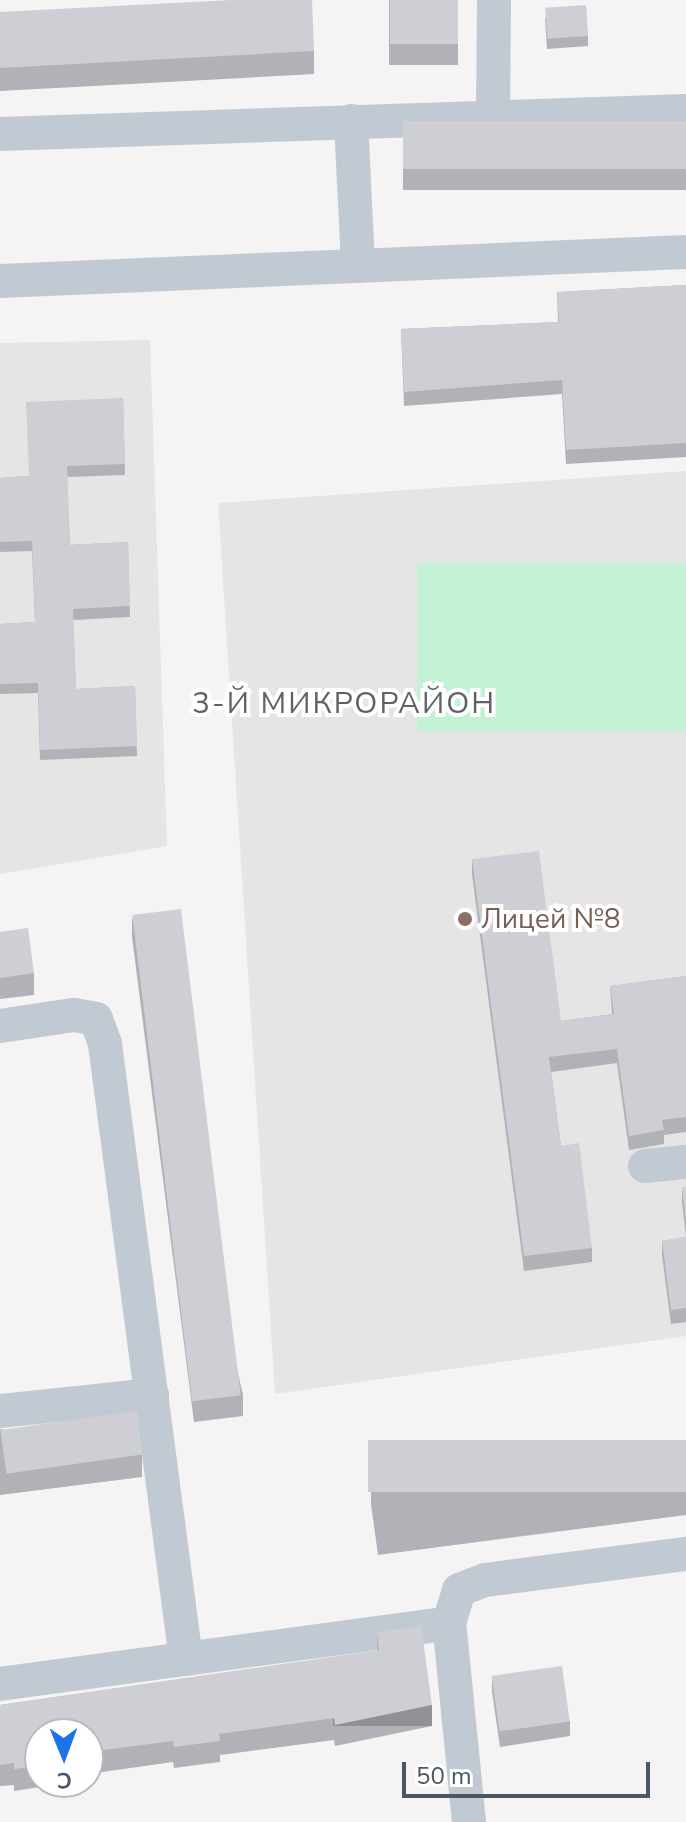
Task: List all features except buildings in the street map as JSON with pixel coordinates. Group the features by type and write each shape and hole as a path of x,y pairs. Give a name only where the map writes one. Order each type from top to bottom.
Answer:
{"lane":[{"path":"493,118 494,0"},
{"path":"0,134 686,111"},
{"path":"351,121 358,266"},
{"path":"0,281 686,252"},
{"path":"0,1026 74,1015 96,1019 105,1044 186,1659"},
{"path":"645,1166 686,1162"},
{"path":"0,1411 152,1395"},
{"path":"469,1822 449,1623 459,1590 485,1580 686,1554"},
{"path":"0,1684 449,1623"}],"shaded area":[{"path":"150,340 167,846 0,874 0,343"},
{"name":"Лицей №8","path":"686,471 686,1336 275,1394 218,503"}],"green space":[{"path":"417,563 686,563 686,731 417,731"}],"place":[{"name":"Лицей №8","path":"465,919"}],"district":[{"name":"3-Й МИКРОРАЙОН","path":"344,704"}]}
